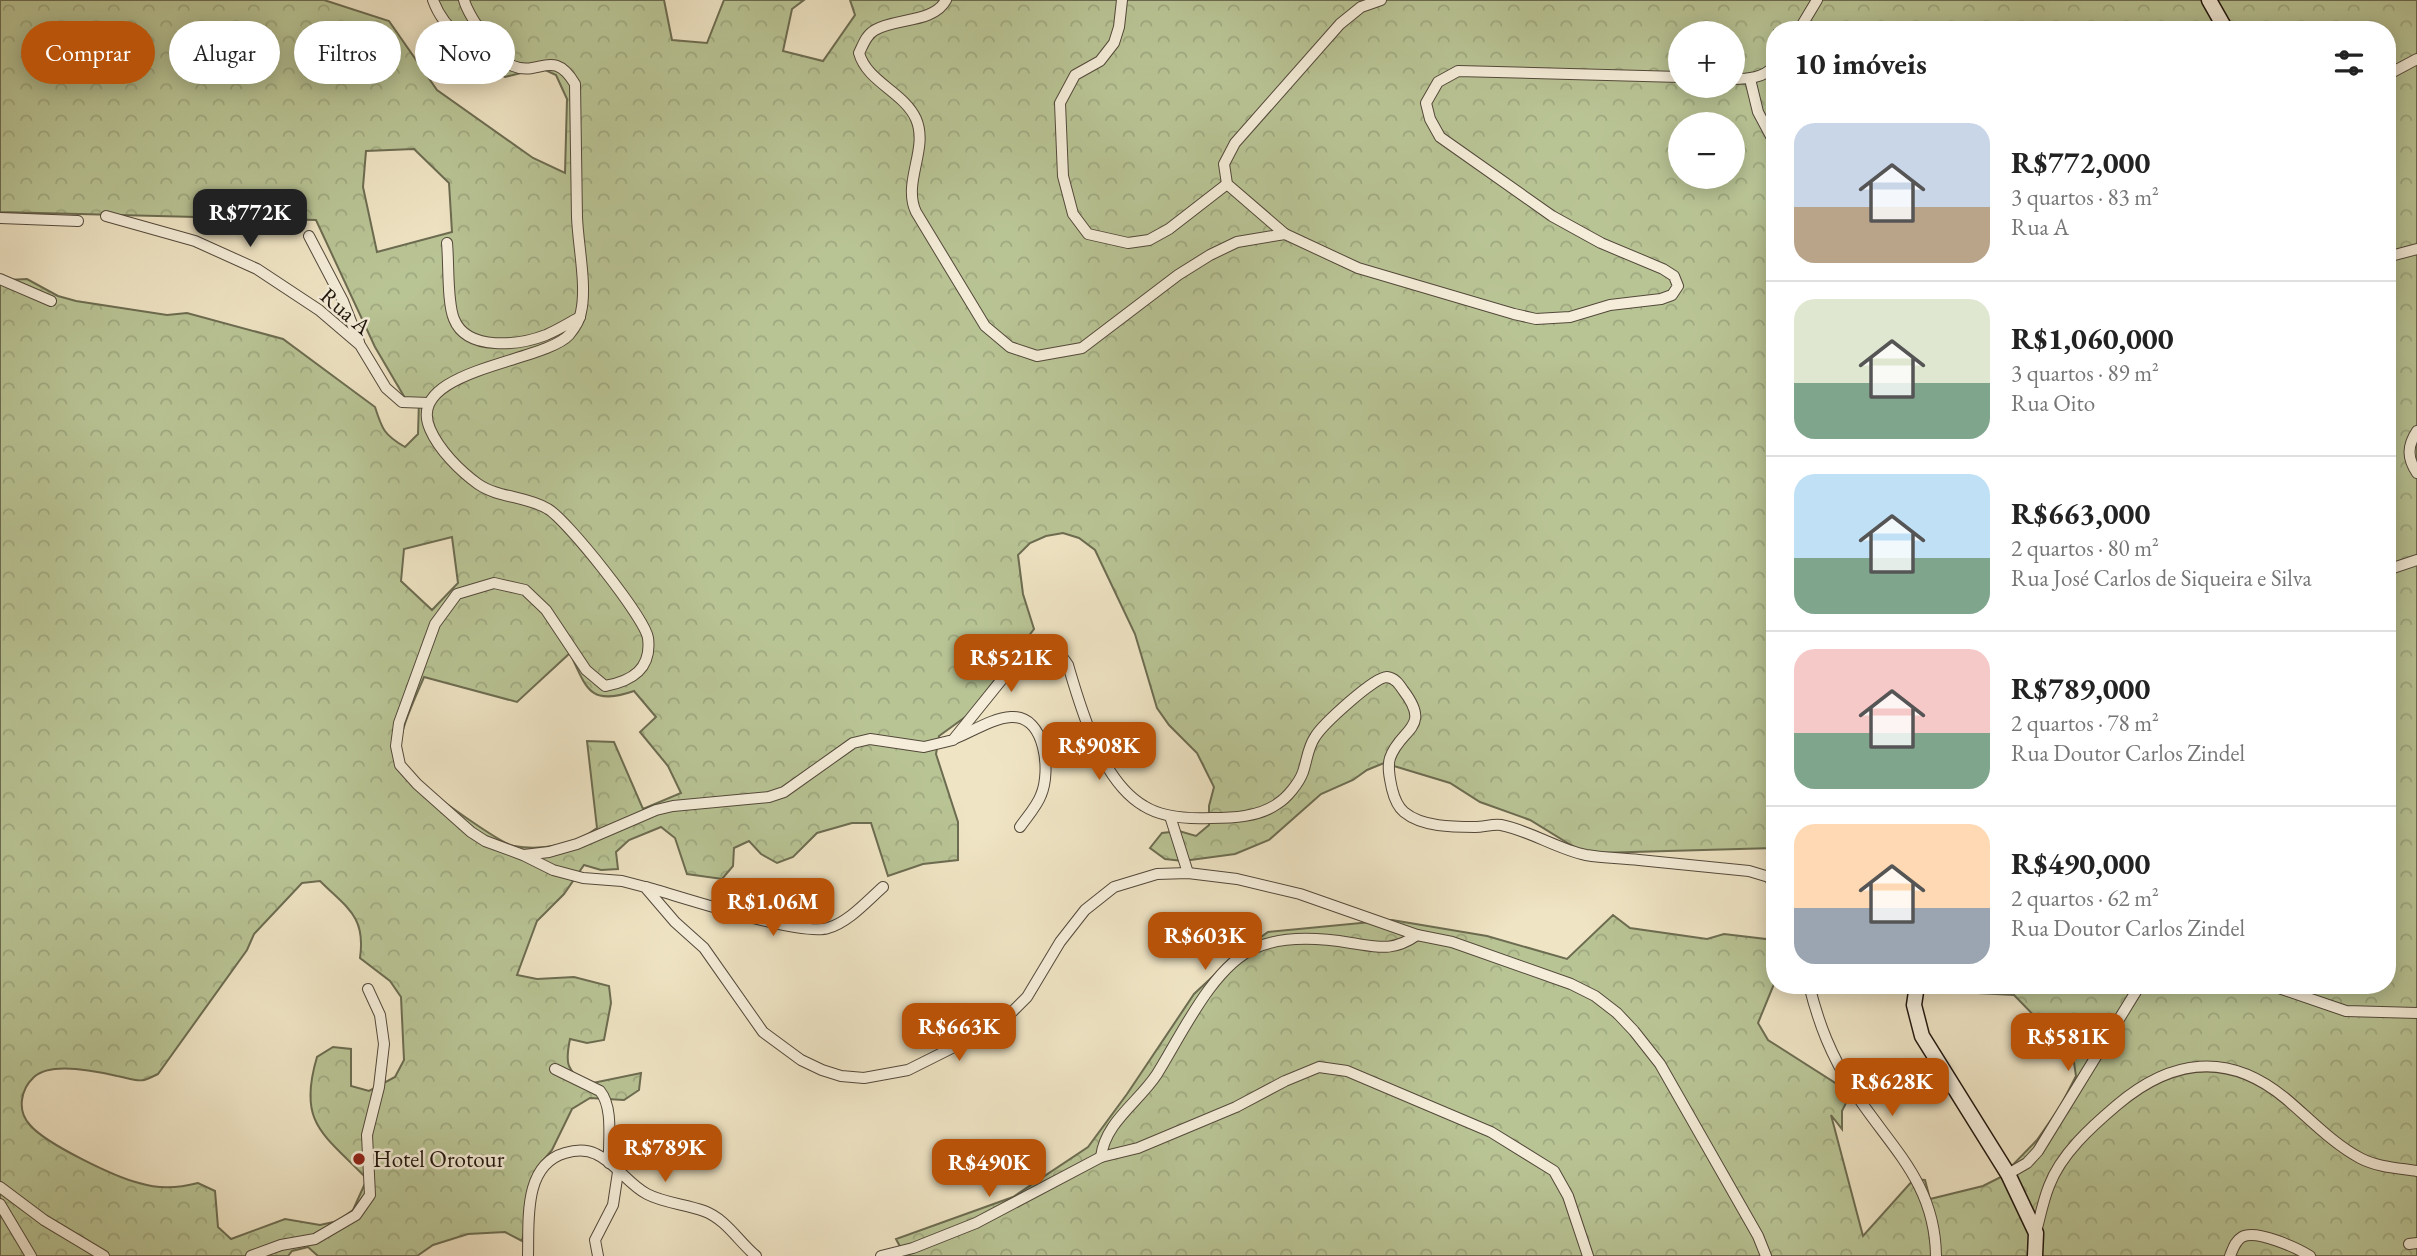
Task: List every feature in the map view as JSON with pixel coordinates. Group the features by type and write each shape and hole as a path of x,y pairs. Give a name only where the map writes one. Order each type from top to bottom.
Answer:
{"street":[{"path":"433,0 445,21"},
{"path":"464,0 476,21"},
{"path":"946,0 935,12 875,29 867,37 859,53 862,64 916,119 919,133 911,192 916,212 985,326 1010,347 1037,356 1082,348 1178,275 1210,255 1237,243 1285,234"},
{"path":"1122,0 1114,43 1100,61 1074,75 1060,103 1063,176 1073,214 1088,234 1128,243 1149,240 1169,229 1227,184"},
{"path":"1381,0 1361,7 1340,24 1235,143 1224,164 1227,184 1285,234 1358,268 1536,319 1570,317 1610,305 1661,299 1672,295 1678,286 1674,276 1601,243 1552,216 1440,137 1430,119 1426,103 1438,82 1458,71 1668,77"},
{"path":"1804,21 1817,0"},
{"path":"2209,0 2221,21"},
{"path":"2396,70 2417,59"},
{"path":"515,66 558,65 568,72 575,85 577,217 582,296 580,317 561,343 475,370 447,384 429,403 426,417 447,456 480,485 537,503 562,521 600,566 648,636 647,657 638,674 624,683 605,686 586,670 545,610 525,590 494,583 457,594 435,624 399,723 396,746 400,765 417,784 485,841 554,870 583,878 622,881 811,930 839,924 883,887"},
{"path":"1745,79 1766,73"},
{"path":"1749,79 1758,112 1766,127"},
{"name":"Rua A","path":"106,216 195,241 257,269 319,310 360,345 386,388 402,402 429,403"},
{"path":"0,218 78,221"},
{"path":"309,236 343,301 360,345"},
{"path":"447,243 452,316 457,327 470,337 481,342 519,342 547,334 580,317"},
{"path":"2396,255 2417,249"},
{"path":"0,279 51,302"},
{"path":"2417,431 2408,451 2417,473"},
{"path":"2396,567 2417,560"},
{"path":"953,740 1024,652 1034,645 1044,644 1063,657 1068,665 1087,722 1108,768 1118,783 1144,807 1170,816 1194,819 1260,813 1278,804 1292,789 1303,773 1314,737 1337,712 1381,678 1388,677 1395,680 1411,699 1416,713 1409,733 1390,760 1389,774 1393,794 1401,810 1411,817 1433,824 1503,826 1586,855 1749,871 1766,876"},
{"path":"523,855 549,852 577,844 656,810 769,797 784,792 844,748 862,740 924,747 953,740 1011,717 1024,719 1037,731 1047,761 1046,781 1041,798 1020,827"},
{"path":"1170,816 1188,873"},
{"path":"645,887 675,922 704,948 763,1032 773,1041 822,1070 841,1076 864,1078 908,1070 1000,1024 1027,997 1060,942 1085,909 1114,887 1157,874 1188,873 1237,879 1300,894 1417,935 1452,942 1571,984 1595,996 1617,1013 1660,1063 1745,1212 1766,1256"},
{"path":"1101,1157 1102,1147 1111,1128 1154,1078 1207,994 1223,973 1254,948 1289,940 1323,939 1374,946 1398,946 1417,935"},
{"path":"251,1256 281,1245 315,1240 356,1214 370,1195 367,1135 379,1087 384,1044 380,1014 368,989"},
{"path":"1811,994 1820,1027 1835,1059 1853,1090 1923,1190 1936,1236 1936,1256"},
{"path":"1916,994 1914,1005 1922,1036 2008,1174 2036,1233"},
{"path":"2008,1174 2026,1163 2038,1151 2134,994"},
{"path":"2296,994 2346,1011 2417,1013"},
{"path":"2035,1254 2036,1233 2048,1186 2067,1155 2103,1117 2133,1091 2172,1070 2203,1066 2247,1075 2282,1096 2335,1141 2360,1158 2374,1164 2417,1171"},
{"path":"881,1256 913,1248 976,1223 1101,1157 1138,1147 1236,1107 1319,1067 1347,1071 1490,1132 1554,1171 1568,1196 1588,1256"},
{"path":"555,1069 600,1091 604,1096 608,1116 609,1163"},
{"path":"528,1256 532,1189 541,1168 551,1159 578,1150 597,1154 649,1196 706,1212 728,1227 757,1256"},
{"path":"598,1256 595,1240 617,1194 618,1172"},
{"path":"0,1187 44,1220 104,1256"},
{"path":"0,1204 31,1256"},
{"path":"2230,1256 2241,1238 2252,1235 2287,1245 2310,1256"}],"green space":[{"path":"0,0 324,0 389,21 294,21 294,84 401,84 401,38 415,58 415,84 433,84 437,90 533,158 565,173 567,99 556,75 541,68 515,74 515,21 442,21 429,0 664,0 672,40 707,43 724,0 804,0 792,9 783,51 823,61 855,15 850,0 2417,0 2417,1256 905,1256 896,1239 1013,1197 1088,1147 1194,994 1237,954 1268,932 1392,920 1487,936 1567,959 1613,915 1630,928 1707,939 1724,934 1766,939 1766,994 1770,994 1758,1023 1768,1040 1843,1088 1847,1101 1842,1111 1842,1129 1831,1115 1863,1236 1914,1179 1925,1180 1930,1199 1983,1186 2001,1177 2037,1140 2060,1107 2076,1076 2073,1056 2014,995 1996,994 2396,994 2396,21 1766,21 1766,848 1597,853 1579,850 1530,820 1480,802 1450,783 1384,763 1321,794 1269,840 1235,854 1183,861 1165,859 1150,848 1162,833 1179,831 1196,836 1209,825 1209,806 1214,787 1197,753 1169,725 1157,708 1135,634 1095,550 1079,538 1063,533 1046,536 1030,543 1018,555 1023,594 1034,629 968,715 939,736 936,754 958,822 958,860 923,864 888,876 871,823 852,823 817,833 793,857 777,863 761,854 749,841 734,848 733,866 722,879 687,874 675,838 661,827 629,840 616,852 618,869 601,870 584,865 564,894 537,921 517,975 537,979 574,977 609,986 611,1003 604,1040 587,1043 570,1039 568,1060 571,1070 588,1084 641,1073 639,1090 624,1100 590,1098 572,1109 552,1150 541,1163 522,1241 505,1232 468,1234 433,1245 417,1256 318,1256 308,1247 292,1251 288,1256 0,1256 0,284 8,280 27,279 58,296 76,301 167,315 187,313 283,339 375,407 385,431 405,447 418,434 419,400 405,398 375,347 316,220 0,212","holes":["414,149 449,183 452,232 377,252 363,187 366,151","452,537 458,583 432,610 401,581 404,549","570,653 581,677 592,692 608,697 634,691 656,717 640,732 668,766 681,793 643,809 614,742 587,741 597,828 579,839 557,845 514,846 479,827 412,777 400,754 401,737 424,677 517,702","320,881 346,906 357,922 360,932 360,958 390,981 401,997 404,1060 395,1077 369,1091 351,1086 351,1049 333,1047 317,1057 310,1098 318,1126 367,1179 353,1210 338,1221 320,1225 285,1219 231,1239 218,1227 215,1191 198,1183 168,1187 128,1180 65,1150 30,1125 23,1113 23,1094 29,1082 42,1072 62,1068 138,1080 146,1080 158,1074 247,950 254,934 302,883"]}],"place":[{"name":"Hotel Orotour","path":"359,1159"}]}
